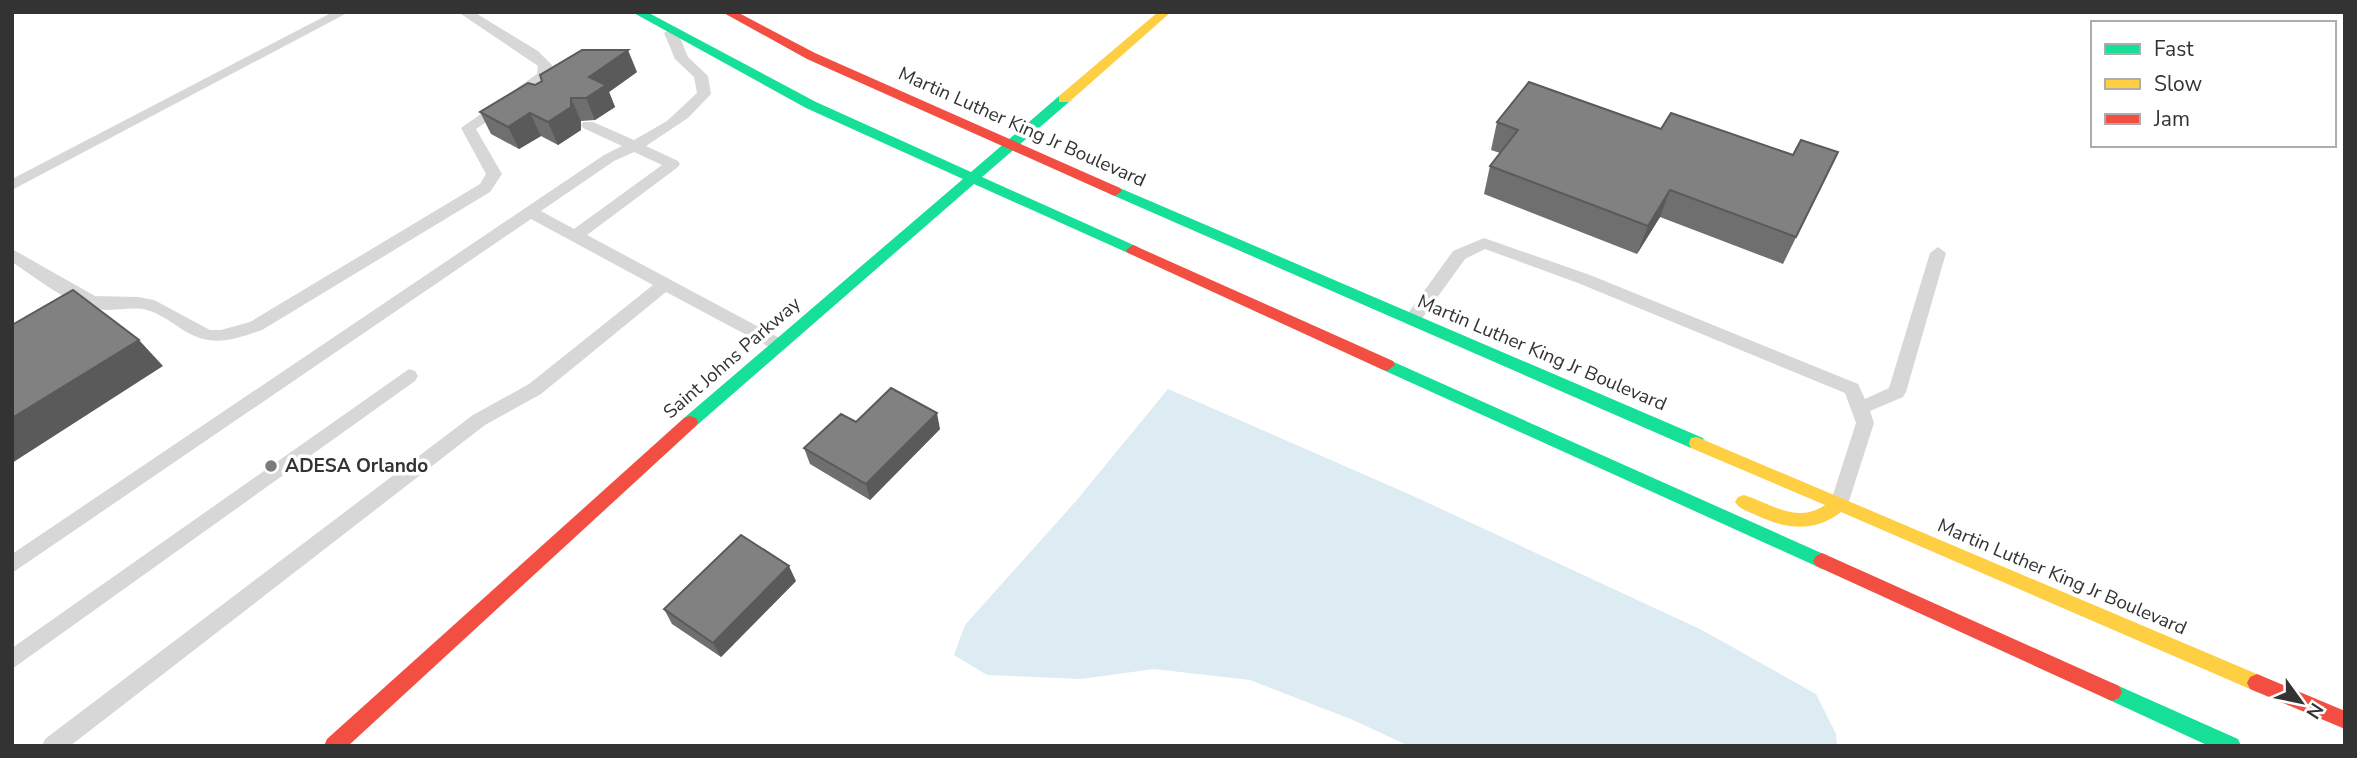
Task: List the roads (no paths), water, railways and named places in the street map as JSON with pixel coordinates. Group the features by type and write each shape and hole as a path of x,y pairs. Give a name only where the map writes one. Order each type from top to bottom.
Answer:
{"main road":[{"path":"638,12 671,33 810,105 2231,746"},
{"name":"Martin Luther King Jr Boulevard","path":"728,12 811,56 1009,145 2345,720"},
{"name":"Saint Johns Parkway","path":"334,746 635,469 1165,12"},
{"path":"1484,410 1531,413"},
{"path":"1733,497 1784,519 1799,522 1816,521 1829,515 1839,504"}],"lane":[{"path":"12,185 343,12"},
{"path":"12,254 92,303 131,301 153,306 206,337 231,337 256,326 485,188 494,174 488,158 473,140 468,128 530,92 544,76 545,65 533,54 464,12"},
{"path":"12,565 609,158 655,137 687,114 704,94 701,76 682,59 671,33"},
{"path":"575,236 673,164 588,125"},
{"path":"530,212 779,345"},
{"path":"1412,320 1459,255 1484,243 1584,279 1852,389 1865,423 1839,504"},
{"path":"1860,408 1897,392 1938,253"},
{"path":"53,746 479,420 535,389 664,284"},
{"path":"12,660 409,376"}],"place":[{"name":"ADESA Orlando","path":"271,466"}]}
